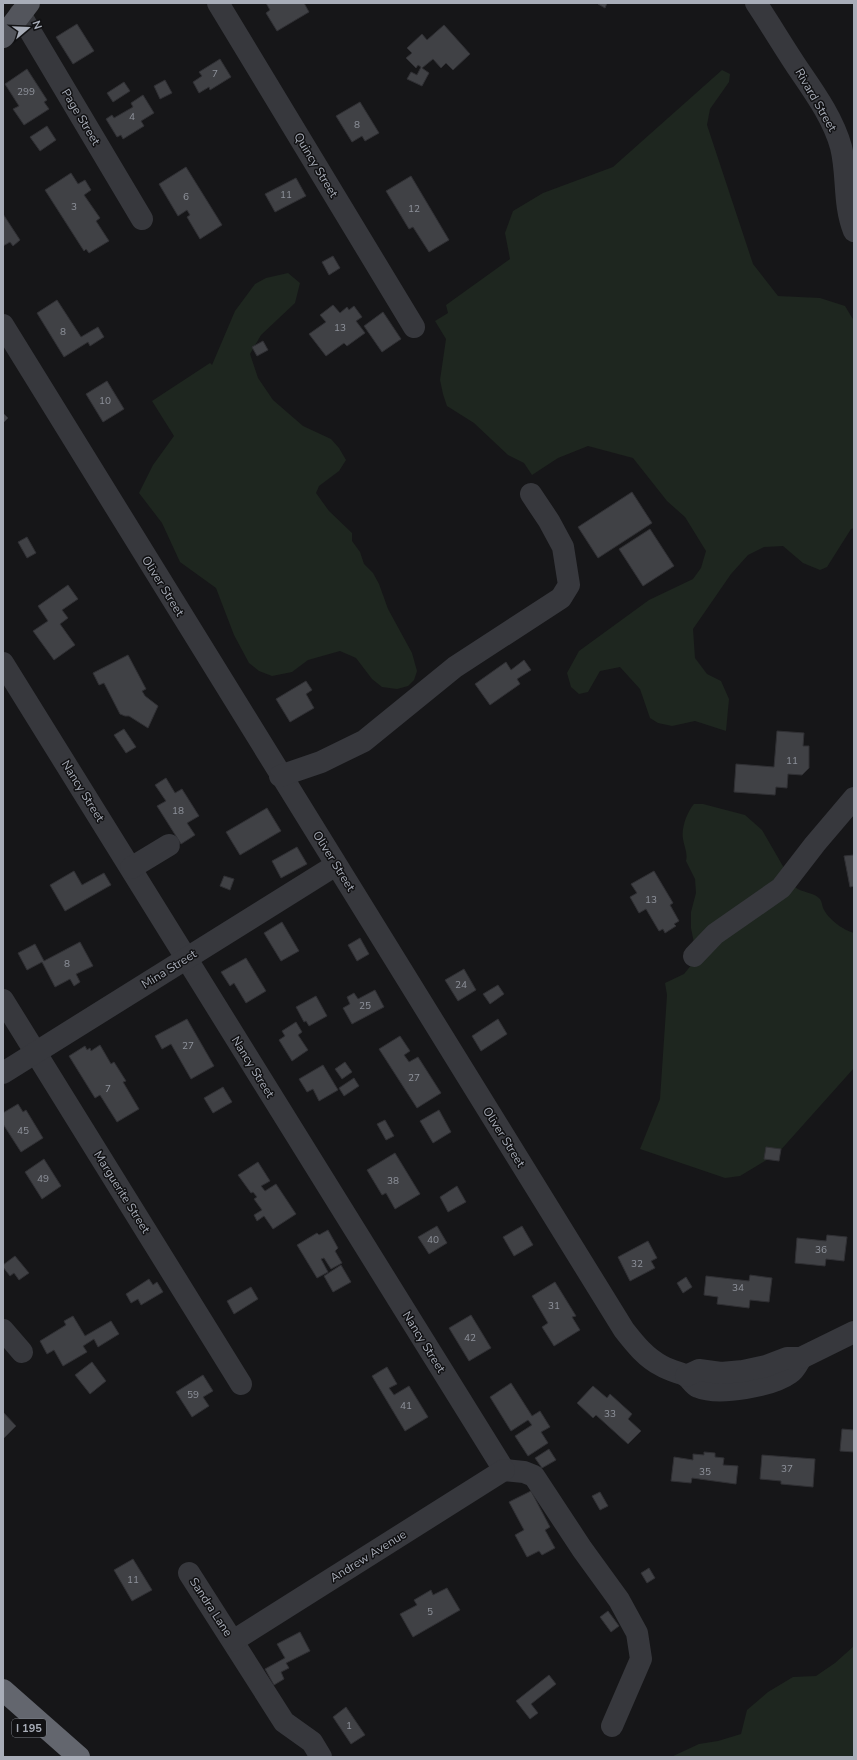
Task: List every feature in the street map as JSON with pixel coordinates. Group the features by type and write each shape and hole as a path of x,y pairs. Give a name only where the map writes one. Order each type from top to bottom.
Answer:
{"highway":[{"path":"3,1690 79,1757"},
{"name":"I 195","path":"3,1699 55,1757"}],"main road":[{"path":"3,37 25,9"}],"street":[{"name":"Quincy Street","path":"218,3 414,327"},
{"name":"Rivard Street","path":"756,3 814,93 834,128 841,146 848,207 854,232"},
{"name":"Page Street","path":"25,9 142,219"},
{"name":"Oliver Street","path":"3,325 280,776 624,1330 641,1351 662,1366 686,1376 698,1387 722,1390 746,1388 770,1382 792,1372 801,1358 854,1332"},
{"path":"280,776 321,762 364,741 455,667 561,598 569,585 563,547 532,494"},
{"name":"Nancy Street","path":"3,663 504,1470"},
{"path":"694,956 715,934 780,888 854,798"},
{"path":"130,868 169,845"},
{"name":"Mina Street","path":"3,1073 336,865"},
{"name":"Marguerite Street","path":"3,1000 241,1384"},
{"path":"3,1330 22,1352"},
{"path":"504,1470 524,1472 534,1476 582,1549 619,1600 637,1633 640,1659 612,1726"},
{"name":"Andrew Avenue","path":"233,1641 504,1470"},
{"name":"Sandra Lane","path":"189,1573 284,1722 312,1742 322,1757"}],"shaded area":[{"path":"722,70 730,74 729,82 710,109 707,125 753,264 778,296 820,298 845,306 854,321 854,528 851,529 827,567 820,570 803,563 783,546 764,547 748,555 731,574 693,629 695,658 707,674 721,681 729,699 726,731 695,721 672,726 658,723 650,718 640,689 620,667 600,671 588,692 579,694 571,687 567,673 579,651 649,600 693,579 701,568 706,551 685,517 667,501 633,458 588,446 558,458 532,475 524,463 508,455 474,423 447,406 440,380 446,339 435,321 448,313 446,305 510,259 505,233 513,211 543,193 613,167"},
{"path":"288,273 300,283 295,303 261,335 250,354 258,378 273,400 303,426 331,439 339,448 346,460 339,471 319,486 316,493 329,511 352,533 352,541 360,552 364,564 373,573 379,584 388,609 412,653 417,671 414,680 408,686 397,689 382,687 372,679 356,658 340,651 308,660 292,672 272,676 259,671 249,663 234,635 216,588 180,562 162,523 139,493 153,465 174,436 152,401 210,363 212,365 235,311 255,284 266,278"},
{"path":"694,804 703,804 745,815 762,830 795,887 821,900 825,912 832,920 841,927 854,933 854,1068 778,1153 740,1176 725,1178 640,1149 660,1099 667,995 665,983 684,974 697,958 691,928 691,912 696,893 695,879 686,861 686,852 683,842 685,820"},
{"path":"854,1646 854,1757 671,1757 699,1744 718,1741 741,1734 747,1710 768,1692 793,1677 816,1676 835,1663"}],"building":[{"path":"266,3 304,3 309,12 277,31 266,13 270,10"},
{"path":"607,3 605,8 598,4"},
{"path":"77,24 94,51 73,64 56,37"},
{"path":"444,25 470,54 453,70 446,63 441,68 433,59 422,68 429,73 422,86 407,79 411,72 417,75 421,67 418,65 416,68 406,58 412,53 407,48 422,34 427,40"},
{"path":"220,59 231,77 210,90 209,87 199,93 193,82 202,76 199,72"},
{"path":"27,69 47,100 44,102 49,109 24,125 13,109 19,106 5,84"},
{"path":"165,80 172,93 160,99 154,86"},
{"path":"124,82 130,91 113,102 107,93"},
{"path":"143,95 154,113 141,121 144,126 123,139 121,135 117,137 106,119 112,115 114,118 133,107 131,103"},
{"path":"360,102 379,133 365,141 362,136 352,142 336,116"},
{"path":"47,126 56,140 40,151 30,137"},
{"path":"186,167 222,225 200,239 187,217 190,215 187,210 178,216 159,184"},
{"path":"71,173 78,184 85,180 91,190 84,195 100,218 96,221 109,241 89,253 86,249 84,251 45,190"},
{"path":"411,176 449,240 429,252 413,227 409,229 386,191"},
{"path":"296,178 306,196 275,212 265,194"},
{"path":"3,214 20,240 13,246 10,242 3,246"},
{"path":"333,256 340,268 329,275 322,262"},
{"path":"57,300 81,337 98,327 104,337 90,346 88,342 64,357 37,313"},
{"path":"333,305 340,313 347,307 349,310 354,306 362,317 356,321 365,333 347,346 344,343 326,356 309,334 326,322 320,315"},
{"path":"383,312 401,339 382,352 364,326"},
{"path":"263,341 268,350 257,356 252,347"},
{"path":"107,381 124,409 103,422 86,394"},
{"path":"3,413 8,418 3,423"},
{"path":"632,492 652,523 598,558 578,527"},
{"path":"650,529 674,566 643,586 619,549"},
{"path":"27,537 36,553 27,558 18,542"},
{"path":"68,585 78,599 62,610 68,618 60,624 75,645 54,660 33,631 48,621 38,606"},
{"path":"128,655 146,689 142,691 145,696 158,706 148,728 129,716 120,714 104,683 99,685 93,673"},
{"path":"524,660 531,670 517,679 520,684 490,705 475,684 506,662 511,670"},
{"path":"306,681 312,690 306,694 314,708 290,722 276,699"},
{"path":"124,729 136,747 126,753 114,735"},
{"path":"777,731 804,733 803,746 809,746 809,768 802,775 788,774 787,788 776,787 775,795 734,792 736,764 774,767"},
{"path":"166,778 175,793 182,789 199,816 187,823 195,835 181,844 157,806 166,801 155,785"},
{"path":"267,808 281,831 240,855 226,832"},
{"path":"297,847 307,864 281,878 272,861"},
{"path":"854,855 854,886 850,887 844,856"},
{"path":"74,871 82,885 104,873 111,885 65,911 50,885"},
{"path":"654,871 673,903 670,905 679,921 674,924 676,926 665,933 663,929 659,931 646,909 639,913 630,897 637,893 631,884"},
{"path":"224,876 234,879 230,890 220,886"},
{"path":"282,922 299,951 281,961 264,933"},
{"path":"360,938 369,954 357,961 348,945"},
{"path":"80,942 93,966 76,974 80,982 74,986 70,979 55,987 42,962 27,970 18,953 35,944 44,961"},
{"path":"246,958 266,991 246,1003 234,983 230,986 221,972"},
{"path":"464,969 476,990 458,1001 445,980"},
{"path":"498,985 504,994 490,1004 483,994"},
{"path":"375,990 384,1007 352,1024 343,1008 350,1004 347,997 354,993 358,999"},
{"path":"316,996 327,1016 309,1026 306,1021 304,1022 296,1007"},
{"path":"187,1019 214,1066 191,1079 171,1044 162,1049 155,1036"},
{"path":"498,1019 507,1034 481,1051 472,1036"},
{"path":"296,1022 302,1032 298,1035 308,1050 292,1061 279,1040 285,1036 282,1031"},
{"path":"400,1036 410,1051 404,1055 409,1062 418,1057 441,1093 417,1108 379,1049"},
{"path":"100,1045 111,1064 114,1062 126,1081 123,1082 139,1109 117,1122 100,1095 95,1098 69,1056 85,1046 87,1050 90,1048 91,1051"},
{"path":"345,1062 352,1072 342,1079 335,1069"},
{"path":"323,1065 338,1090 319,1101 313,1089 307,1092 299,1079"},
{"path":"354,1078 359,1086 344,1096 339,1088"},
{"path":"223,1087 232,1102 213,1113 204,1098"},
{"path":"18,1104 23,1112 26,1110 43,1138 21,1152 3,1124 3,1113"},
{"path":"439,1110 451,1132 433,1143 420,1121"},
{"path":"385,1120 394,1136 386,1140 377,1124"},
{"path":"766,1147 781,1149 779,1161 764,1159"},
{"path":"395,1153 420,1194 395,1209 386,1193 382,1195 367,1170"},
{"path":"44,1159 61,1186 42,1199 25,1172"},
{"path":"258,1162 270,1181 261,1186 265,1191 276,1184 296,1214 273,1229 264,1216 257,1221 254,1215 262,1210 254,1199 257,1197 253,1192 251,1193 238,1175"},
{"path":"457,1186 466,1202 448,1212 440,1197"},
{"path":"437,1226 447,1243 429,1254 418,1237"},
{"path":"522,1226 533,1245 514,1256 503,1237"},
{"path":"328,1230 338,1248 335,1251 342,1263 331,1269 324,1258 321,1259 328,1272 317,1278 297,1245 317,1233 319,1235"},
{"path":"827,1235 847,1237 844,1261 826,1259 825,1266 795,1263 797,1238 826,1241"},
{"path":"648,1241 657,1258 651,1261 655,1268 630,1281 618,1257"},
{"path":"15,1256 29,1273 19,1280 14,1273 10,1276 3,1267 3,1265"},
{"path":"341,1265 351,1282 333,1292 324,1276"},
{"path":"750,1275 772,1278 769,1302 750,1300 749,1308 717,1304 718,1297 704,1295 706,1276 749,1281"},
{"path":"686,1277 692,1287 683,1293 677,1283"},
{"path":"149,1279 153,1285 157,1282 163,1292 141,1305 138,1299 131,1303 126,1294"},
{"path":"555,1282 576,1316 572,1317 580,1330 554,1346 542,1327 548,1323 532,1296"},
{"path":"251,1287 258,1299 234,1314 227,1301"},
{"path":"471,1315 491,1348 469,1361 449,1328"},
{"path":"73,1316 85,1336 111,1321 119,1334 98,1347 94,1339 83,1346 87,1352 63,1366 54,1350 47,1354 40,1341 66,1325 64,1321"},
{"path":"92,1362 106,1381 90,1394 75,1375"},
{"path":"387,1367 397,1384 389,1388 394,1395 409,1386 428,1417 405,1431 372,1376"},
{"path":"203,1375 213,1391 203,1397 209,1406 192,1417 176,1392"},
{"path":"511,1383 532,1416 540,1411 550,1427 541,1432 548,1443 528,1456 515,1436 532,1425 528,1420 511,1431 490,1397"},
{"path":"593,1386 607,1398 610,1394 632,1414 628,1419 641,1431 628,1444 596,1415 593,1418 577,1403"},
{"path":"3,1412 16,1426 3,1439"},
{"path":"842,1429 854,1430 854,1452 840,1451"},
{"path":"549,1449 556,1460 542,1468 535,1458"},
{"path":"704,1452 715,1453 715,1457 724,1458 723,1465 738,1466 736,1484 692,1478 691,1483 671,1481 674,1457 693,1460 693,1454 704,1455"},
{"path":"762,1455 815,1459 813,1487 781,1484 781,1481 760,1479"},
{"path":"531,1491 550,1527 545,1530 555,1548 542,1555 539,1551 527,1557 515,1535 524,1530 509,1502"},
{"path":"600,1492 608,1506 600,1510 592,1496"},
{"path":"133,1559 152,1590 132,1601 114,1570"},
{"path":"649,1568 655,1578 647,1583 641,1573"},
{"path":"447,1588 460,1610 413,1637 400,1614 417,1605 414,1600 431,1590 433,1595"},
{"path":"608,1611 619,1626 611,1632 600,1617"},
{"path":"300,1632 310,1651 286,1663 289,1668 281,1672 284,1679 274,1685 265,1669 285,1658 277,1644"},
{"path":"549,1675 556,1684 531,1704 538,1713 530,1719 516,1701"},
{"path":"346,1707 365,1735 351,1744 333,1717"}]}
